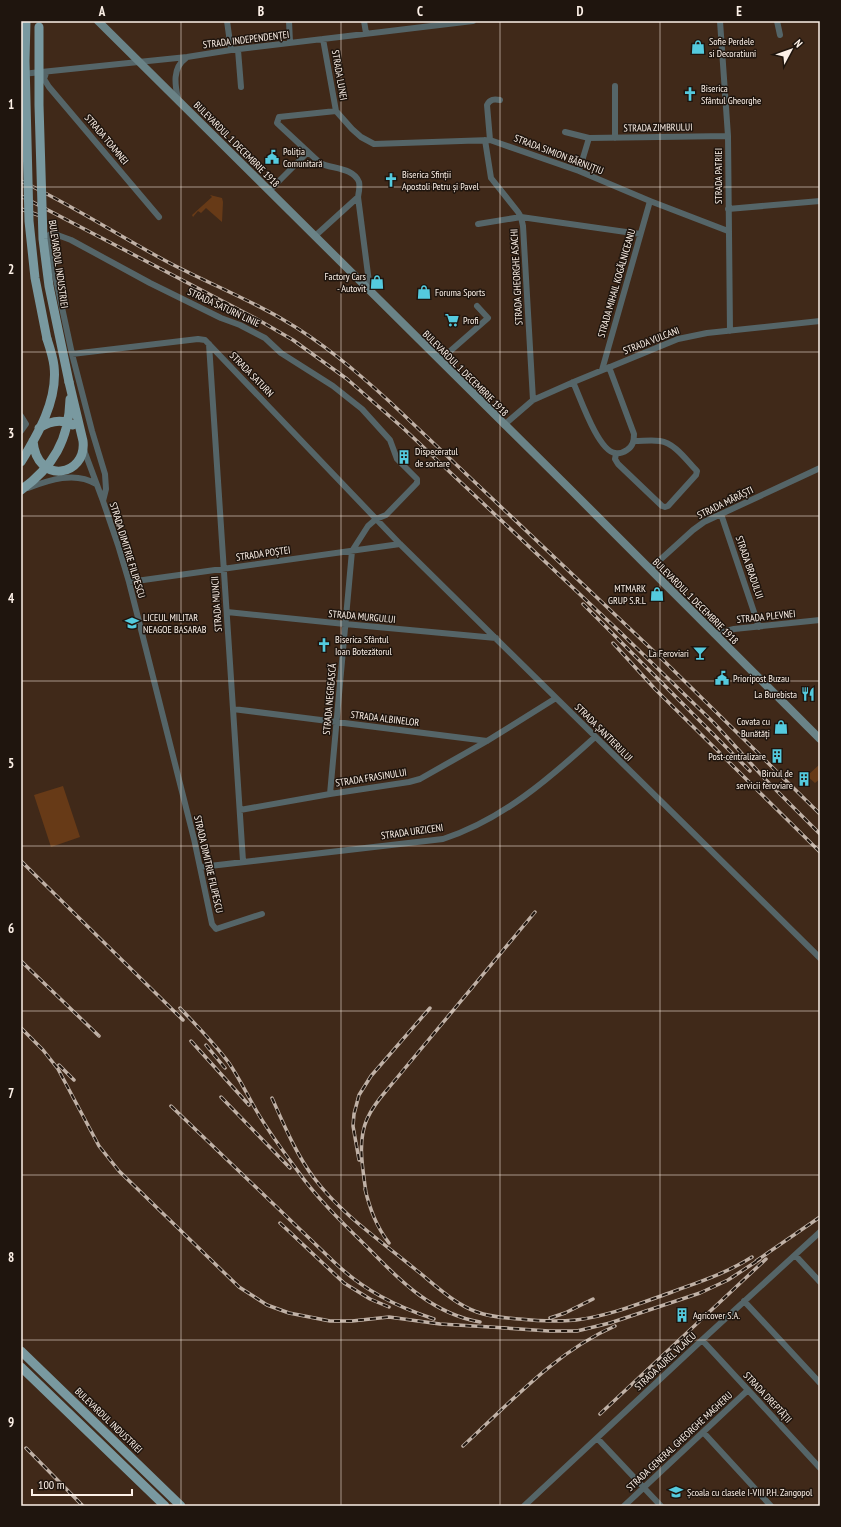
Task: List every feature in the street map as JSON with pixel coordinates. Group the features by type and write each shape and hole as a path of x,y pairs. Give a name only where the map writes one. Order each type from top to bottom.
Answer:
{"main road":[{"path":"21,462 47,411 52,396 54,379 54,367 35,278 29,221 25,69 26,21"},
{"name":"BULEVARDUL 1 DECEMBRIE 1918","path":"98,21 820,739"},
{"name":"BULEVARDUL INDUSTRIEI","path":"22,490 46,468 57,453 64,439 68,422 69,382 49,286 43,232 39,105 39,24"},
{"path":"33,441 36,456 46,468 58,471 67,470 80,460 84,450 69,382"},
{"path":"39,428 55,421 68,422 75,426 81,433"},
{"name":"BULEVARDUL INDUSTRIEI","path":"21,1351 181,1506"},
{"path":"21,1367 165,1506"}],"street":[{"path":"228,21 231,50"},
{"path":"289,21 290,43"},
{"path":"364,21 366,33"},
{"name":"STRADA INDEPENDENȚEI","path":"21,74 46,73 187,57 366,33 473,21"},
{"name":"STRADA PATRIEI","path":"720,21 728,136 730,331"},
{"path":"777,21 780,35"},
{"name":"STRADA LUNEI","path":"323,39 336,111 361,137 374,144"},
{"path":"238,50 241,87"},
{"path":"178,99 175,84 176,72 180,63 187,57"},
{"name":"STRADA TOAMNEI","path":"46,73 44,79 49,87 159,217"},
{"path":"615,86 615,138"},
{"name":"STRADA GHEORGHE ASACHI","path":"500,100 493,99 488,102 487,105 491,178 521,217 524,226 533,400"},
{"path":"336,111 279,117 277,123 320,163 347,171 357,179 359,183 358,197 370,290"},
{"name":"STRADA ZIMBRULUI","path":"565,132 589,138 728,136"},
{"path":"579,171 589,138"},
{"name":"STRADA SIMION BĂRNUȚIU","path":"374,144 488,140 579,171 650,201 728,231"},
{"path":"269,191 308,152"},
{"path":"315,236 358,197"},
{"name":"STRADA MIHAIL KOGĂLNICEANU","path":"602,370 650,201"},
{"path":"728,209 820,201"},
{"path":"478,224 521,217 640,234"},
{"name":"STRADA DIMITRIE FILIPESCU","path":"55,233 48,236 49,246 72,354 105,474 106,489 103,501 129,582 201,867 212,924 216,929 262,914"},
{"name":"STRADA SATURN LINIE","path":"55,233 71,240 160,288 221,318 248,328 265,338 281,353 333,386 362,409 390,440 398,459"},
{"path":"440,360 488,318 477,306"},
{"name":"STRADA VULCANI","path":"504,425 533,400 678,339 730,331 820,321"},
{"path":"72,354 198,339 205,340 209,344"},
{"name":"STRADA SATURN","path":"209,344 376,519"},
{"name":"STRADA MUNCII","path":"209,344 223,569 244,861"},
{"path":"573,382 600,441 611,452 616,454 628,449 634,441 634,434 609,367"},
{"path":"21,416 26,424 21,431"},
{"path":"616,454 615,459 618,464 662,506 668,506 696,475 697,471 667,443 661,441 634,441"},
{"path":"84,450 103,501"},
{"name":"STRADA NEGREASCĂ","path":"330,794 352,551 366,528 376,519 386,515 417,483 417,479 398,459"},
{"name":"STRADA MĂRĂȘTI","path":"650,569 704,522 820,468"},
{"path":"58,471 76,478"},
{"path":"22,490 52,479 85,479 96,484"},
{"name":"STRADA BRADULUI","path":"721,514 759,627"},
{"name":"STRADA ȘANTIERULUI","path":"376,519 820,958"},
{"name":"STRADA POȘTEI","path":"129,582 400,544"},
{"name":"STRADA MURGULUI","path":"227,612 496,638"},
{"name":"STRADA PLEVNEI","path":"714,634 734,629 820,620"},
{"name":"STRADA FRASINULUI","path":"240,810 409,782 420,778 487,741 556,698"},
{"name":"STRADA ALBINELOR","path":"233,709 487,741"},
{"name":"STRADA URZICENI","path":"201,867 452,836 480,824 526,795 549,778 595,737"},
{"name":"STRADA AUREL VLAICU","path":"524,1506 820,1232"},
{"path":"795,1255 820,1282"},
{"path":"744,1301 820,1383"},
{"name":"STRADA DREPTĂȚII","path":"702,1340 820,1468"},
{"name":"STRADA GENERAL GHEORGHE MAGHERU","path":"624,1506 748,1390"},
{"path":"703,1432 771,1506"},
{"path":"597,1438 660,1506"}],"shaded area":[{"path":"210,195 222,198 222,222 206,208 201,213 198,211 193,217 192,215 212,197"},
{"path":"820,764 820,779 815,783 807,776"},
{"path":"63,786 80,837 51,847 34,795"}],"railway":[{"path":"21,181 75,209 164,260 253,303 282,319 311,337 338,358 390,402 662,659 820,814"},
{"path":"21,196 255,318 293,340 347,379 403,428 621,633 714,723 766,780 820,834"},
{"path":"21,209 38,215"},
{"path":"583,604 750,771"},
{"path":"613,643 655,689 820,852"},
{"path":"21,861 183,1020"},
{"path":"366,1193 361,1146 364,1128 371,1111 535,912"},
{"path":"21,961 99,1036"},
{"path":"180,1008 229,1063 276,1141 305,1181 332,1212 395,1274 420,1296 448,1312 463,1318 480,1322"},
{"path":"359,1160 353,1126 354,1114 359,1095 371,1076 430,1008"},
{"path":"21,1028 43,1050 58,1069 99,1146 119,1171 239,1287 267,1305 289,1313 330,1321 352,1321 389,1317 440,1324 549,1331 577,1331 610,1323 700,1293 728,1280 760,1259"},
{"path":"191,1041 249,1105"},
{"path":"206,1045 225,1068"},
{"path":"59,1065 74,1080"},
{"path":"221,1097 290,1168"},
{"path":"272,1098 291,1139 308,1169 336,1203 444,1293 460,1304 482,1314 503,1318 540,1321 569,1321 588,1318 625,1309 692,1285 723,1272 752,1257"},
{"path":"171,1106 344,1271 368,1289 393,1303 434,1319"},
{"path":"365,1189 374,1217 380,1230 389,1243"},
{"path":"756,1261 820,1217"},
{"path":"280,1223 344,1283 370,1299 389,1307"},
{"path":"600,1414 766,1259"},
{"path":"550,1318 565,1313 593,1299"},
{"path":"463,1446 516,1396 553,1364 593,1337 615,1326"},
{"path":"26,1448 83,1506"}],"place":[{"name":"Sofie Perdele si Decoratiuni","path":"698,47"},
{"name":"Biserica Sfântul Gheorghe","path":"690,94"},
{"name":"Poliția Comunitară","path":"272,157"},
{"name":"Biserica Sfinții Apostoli Petru și Pavel","path":"391,180"},
{"name":"Factory Cars - Autovit","path":"377,282"},
{"name":"Foruma Sports","path":"424,292"},
{"name":"Profi","path":"452,320"},
{"name":"Dispeceratul de sortare","path":"404,457"},
{"name":"MTMARK GRUP S.R.L","path":"657,594"},
{"name":"LICEUL MILITAR NEAGOE BASARAB","path":"132,623"},
{"name":"Biserica Sfântul Ioan Botezătorul","path":"324,645"},
{"name":"La Feroviari","path":"700,653"},
{"name":"Prioripost Buzau","path":"722,678"},
{"name":"La Burebista","path":"808,694"},
{"name":"Covata cu Bunătăți","path":"781,727"},
{"name":"Post-centralizare","path":"777,756"},
{"name":"Biroul de servicii feroviare","path":"804,779"},
{"name":"Agricover S.A.","path":"682,1315"},
{"name":"Școala cu clasele I-VIII P.H. Zangopol","path":"676,1492"}]}
